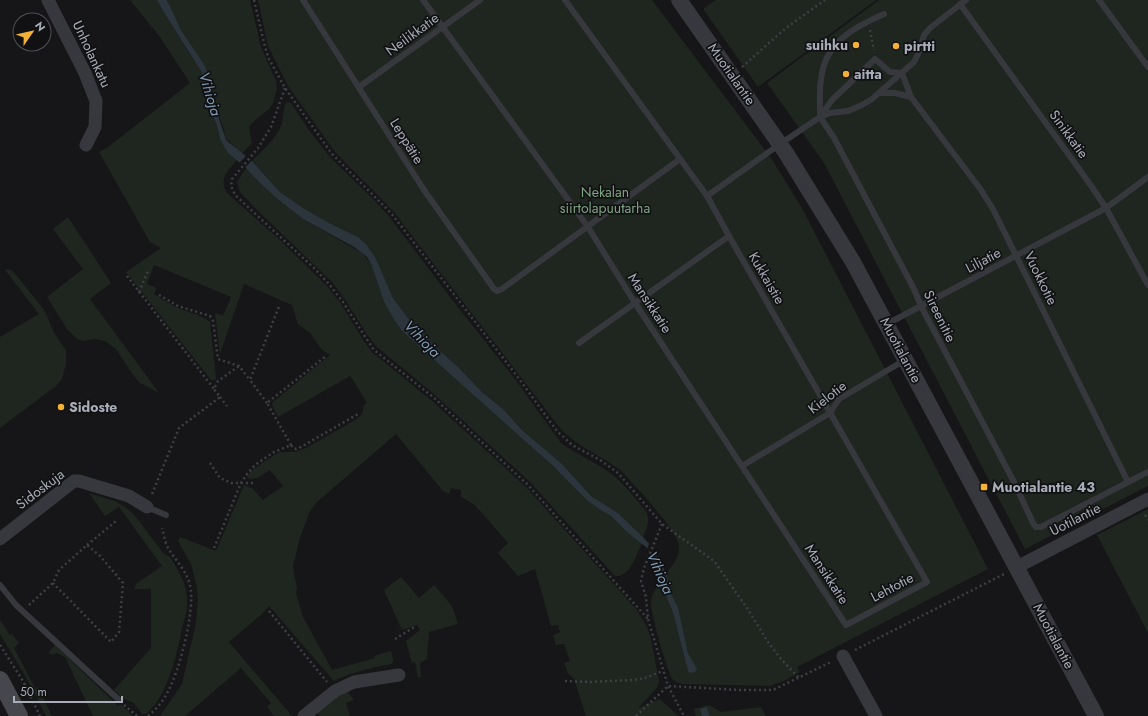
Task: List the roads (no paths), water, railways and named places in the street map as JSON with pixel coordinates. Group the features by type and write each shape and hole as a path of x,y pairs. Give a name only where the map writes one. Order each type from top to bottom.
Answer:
{"main road":[{"path":"0,680 19,716"}],"street":[{"name":"Unholankatu","path":"48,0 85,73 96,101 95,128 86,145"},
{"name":"Muotialantie","path":"679,0 780,144 835,230 906,359 1096,716"},
{"name":"Sidoskuja","path":"0,539 74,481 79,481 129,496 147,507"},
{"name":"Uotilantie","path":"1016,567 1148,499"},
{"path":"844,656 876,716"},
{"path":"304,716 335,691 354,682 399,675"}],"lane":[{"name":"Leppätie","path":"303,0 424,190 494,289 497,291 502,290 588,227"},
{"name":"Mansikkatie","path":"423,0 588,227 635,303 846,625"},
{"name":"Neilikkatie","path":"359,87 480,0"},
{"name":"Kukkaistie","path":"565,0 708,196 729,236 927,582"},
{"path":"708,196 820,117 830,113 848,111 862,105 878,93 914,62 919,52 924,35 930,28 966,0"},
{"path":"1099,0 1148,67"},
{"name":"Sinikkatie","path":"960,4 1092,187 1106,208 1148,285"},
{"path":"820,117 821,78 827,57 836,43 846,34 867,21 884,14"},
{"path":"820,117 832,100 875,59 890,72 902,73"},
{"name":"Vuokkotie","path":"902,73 911,97 981,190 1017,256 1128,482"},
{"path":"878,93 895,93 911,97"},
{"name":"Sireenitie","path":"820,117 838,145 914,289 921,306 1014,482 1036,527 1041,527 1128,482"},
{"path":"588,227 680,158"},
{"name":"Liljatie","path":"887,324 1106,208 1148,177"},
{"path":"579,343 729,236"},
{"name":"Kielotie","path":"742,466 830,413 839,399 906,359"},
{"path":"1128,482 1148,472"},
{"path":"147,507 166,515"},
{"name":"Lehtotie","path":"846,625 927,582"},
{"path":"0,585 22,611 118,699"}],"water":[{"name":"Vihioja","path":"157,0 167,0 181,30 205,66 210,91 226,140 252,161 280,192 303,208 358,237 366,244 375,257 393,298 408,318 481,391 504,410 522,430 562,464 591,496 618,513 651,546 666,573 671,594 678,607 688,653 697,669 695,672 690,673 688,671 673,613 660,577 646,547 628,533 611,516 588,501 553,466 402,331 384,302 371,264 367,257 354,247 303,219 275,197 246,168 228,153 220,139 210,108 201,71"},
{"path":"707,707 710,716 702,716 700,709"}],"place":[{"name":"suihku","path":"856,45"},
{"name":"pirtti","path":"896,46"},
{"name":"aitta","path":"846,74"},
{"name":"Sidoste","path":"61,407"},
{"name":"Muotialantie 43","path":"984,487"}],"park label":[{"name":"Nekalan siirtolapuutarha","path":"605,200"}]}
